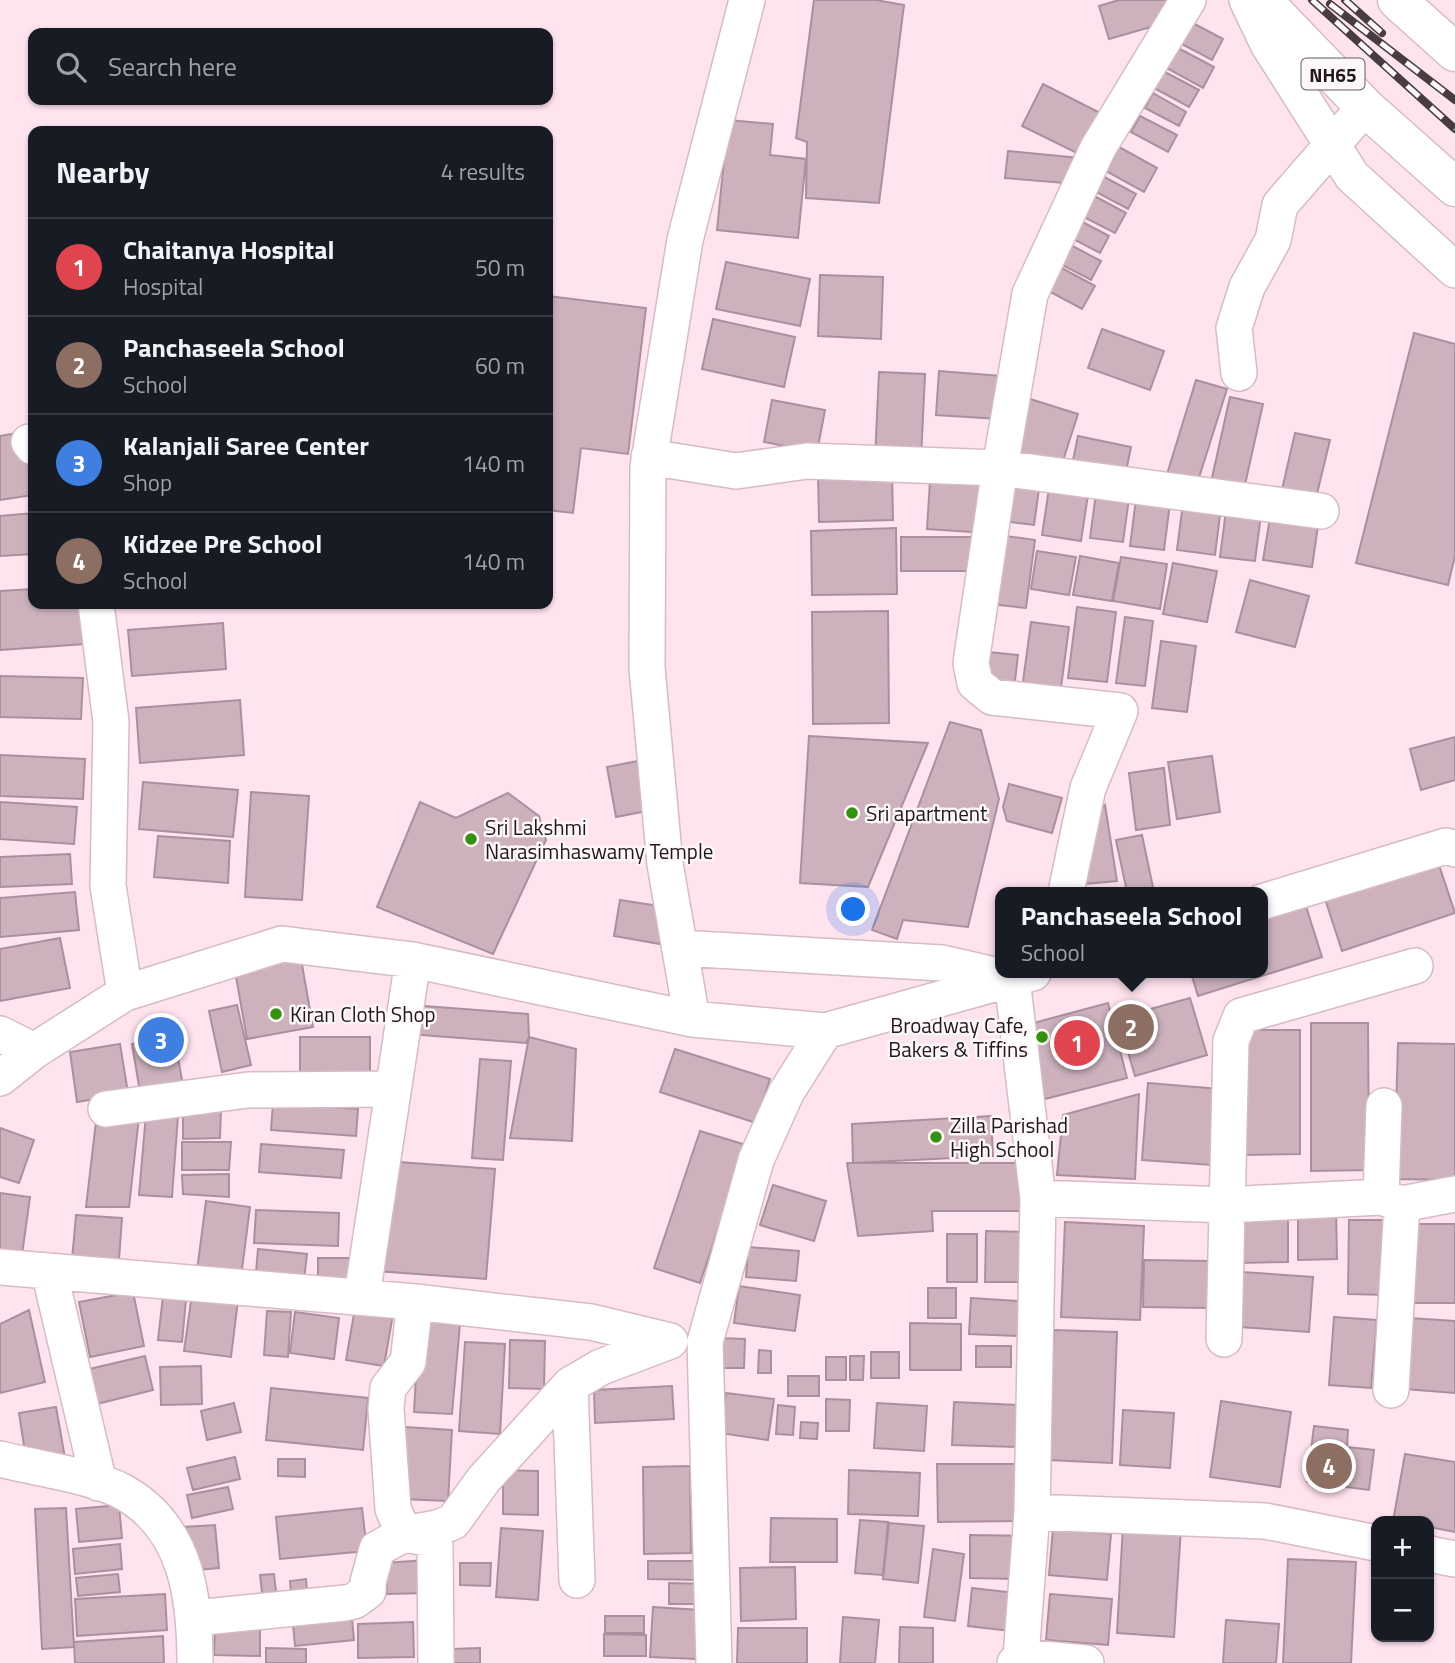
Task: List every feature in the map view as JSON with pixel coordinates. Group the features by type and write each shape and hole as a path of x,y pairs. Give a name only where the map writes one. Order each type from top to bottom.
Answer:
{"highway":[{"name":"NH65","path":"1262,0 1366,107 1455,187"},
{"path":"1409,4 1455,52"}],"street":[{"path":"692,1019 665,863 647,668 649,457 685,240 747,0"},
{"path":"1067,887 1088,788 1120,710 992,697 975,683 971,663 1000,468 1030,294 1098,148 1188,0"},
{"path":"1248,0 1268,44 1352,176 1455,270"},
{"path":"1239,373 1234,328 1247,287 1273,240 1280,205 1366,107"},
{"path":"649,457 736,471 807,461 1000,468 1321,511"},
{"path":"97,609 111,722 108,886 125,993"},
{"path":"1268,900 1452,843"},
{"path":"0,1078 34,1051 125,993 282,944 413,960 692,1019 825,1031 1016,978"},
{"path":"680,948 942,963 995,972"},
{"path":"362,1296 413,960"},
{"path":"1224,1339 1231,1041 1241,1016 1415,966"},
{"path":"1023,978 1038,1198 1032,1512 1018,1660 1086,1663"},
{"path":"715,1663 705,1342 755,1160 786,1093 825,1031"},
{"path":"0,1034 34,1051"},
{"path":"106,1109 248,1090 393,1089"},
{"path":"1384,1105 1392,1200 1391,1390"},
{"path":"1038,1198 1226,1205 1392,1200 1455,1195"},
{"path":"0,1267 362,1296 591,1322 666,1340 705,1342"},
{"path":"49,1271 99,1483"},
{"path":"404,1534 393,1508 386,1409 388,1388 408,1362 415,1302"},
{"path":"195,1618 354,1601 368,1591 377,1549 404,1534 453,1522 484,1479 570,1385 601,1367 666,1340"},
{"path":"570,1385 577,1580"},
{"path":"0,1460 99,1483 124,1492 146,1508 178,1549 195,1618 195,1663"},
{"path":"1032,1512 1265,1521 1371,1542"},
{"path":"404,1534 427,1538 435,1544 436,1663"},
{"path":"1434,1555 1455,1559"}],"building":[{"path":"814,0 876,0 904,5 879,203 806,198 807,142 796,138"},
{"path":"1119,0 1169,0 1175,20 1109,39 1099,6"},
{"path":"1189,21 1223,39 1212,60 1178,42"},
{"path":"1176,47 1214,67 1203,88 1165,67"},
{"path":"1163,71 1199,90 1189,107 1154,88"},
{"path":"1043,84 1108,117 1087,158 1022,126"},
{"path":"1153,93 1186,112 1179,126 1145,108"},
{"path":"1140,116 1177,135 1168,152 1131,132"},
{"path":"728,120 773,124 770,155 806,159 798,238 717,230"},
{"path":"1110,142 1157,168 1144,192 1097,166"},
{"path":"1008,151 1079,158 1077,184 1005,178"},
{"path":"1095,172 1136,194 1128,209 1087,187"},
{"path":"1085,191 1126,213 1115,233 1074,212"},
{"path":"1071,216 1109,236 1100,253 1062,233"},
{"path":"1061,240 1101,261 1091,280 1051,259"},
{"path":"726,262 810,279 800,326 716,309"},
{"path":"1058,266 1095,286 1082,309 1045,289"},
{"path":"820,275 883,277 881,339 818,336"},
{"path":"553,297 646,308 628,454 581,448 573,513 553,511"},
{"path":"713,319 795,337 784,387 702,369"},
{"path":"1102,329 1164,351 1150,390 1088,368"},
{"path":"1414,333 1455,344 1455,556 1448,585 1356,563"},
{"path":"939,371 1001,376 998,419 936,415"},
{"path":"879,372 925,374 921,460 875,458"},
{"path":"1196,380 1227,389 1197,484 1167,474"},
{"path":"1230,397 1263,404 1244,489 1211,482"},
{"path":"1030,399 1078,414 1060,470 1013,456"},
{"path":"772,400 825,410 817,452 764,442"},
{"path":"23,432 28,464 28,496 0,500 0,436"},
{"path":"1295,433 1330,440 1315,502 1281,494"},
{"path":"1078,436 1131,447 1124,481 1071,470"},
{"path":"892,471 893,520 819,522 818,473"},
{"path":"1007,478 1040,482 1034,525 1001,521"},
{"path":"930,481 991,485 987,533 927,529"},
{"path":"1050,482 1089,488 1081,541 1042,535"},
{"path":"1097,486 1130,491 1123,542 1090,538"},
{"path":"1137,491 1171,496 1164,550 1130,546"},
{"path":"1183,503 1221,507 1215,555 1177,550"},
{"path":"1227,503 1262,507 1255,561 1220,557"},
{"path":"1271,512 1319,519 1312,567 1263,560"},
{"path":"28,513 28,554 0,556 0,516"},
{"path":"896,528 897,594 812,595 811,531"},
{"path":"999,535 1035,540 1026,608 990,604"},
{"path":"901,537 972,537 972,571 901,571"},
{"path":"1037,551 1076,557 1069,595 1031,589"},
{"path":"1080,556 1119,563 1112,601 1073,595"},
{"path":"1121,557 1167,564 1160,609 1113,601"},
{"path":"1173,563 1217,571 1207,622 1163,614"},
{"path":"1250,580 1309,596 1295,647 1236,632"},
{"path":"28,589 28,609 82,609 85,644 0,650 0,591"},
{"path":"1077,607 1116,612 1107,682 1068,678"},
{"path":"888,611 889,723 813,724 812,612"},
{"path":"1125,617 1153,621 1145,686 1116,683"},
{"path":"1031,622 1069,627 1060,695 1022,689"},
{"path":"223,623 226,669 132,676 128,630"},
{"path":"1161,641 1196,646 1187,712 1152,708"},
{"path":"979,651 1018,655 1013,698 976,681"},
{"path":"0,676 83,678 81,719 0,717"},
{"path":"240,700 244,755 140,763 136,708"},
{"path":"950,722 981,730 999,799 968,927 903,920 897,939 872,930"},
{"name":"Sri apartment","path":"809,736 928,743 868,887 800,883"},
{"path":"1455,737 1455,780 1421,790 1410,749"},
{"path":"0,755 85,759 83,799 0,796"},
{"path":"1212,756 1220,812 1177,819 1168,762"},
{"path":"643,760 652,810 616,817 607,767"},
{"path":"1164,768 1170,825 1136,830 1129,773"},
{"path":"143,782 238,790 233,837 139,829"},
{"path":"1009,784 1062,798 1052,833 1007,821 1003,807"},
{"path":"251,792 309,796 302,900 245,897"},
{"path":"508,793 539,816 546,840 493,954 377,907 420,802 456,818"},
{"path":"0,802 77,807 74,844 0,839"},
{"path":"1105,805 1117,881 1073,885 1091,820"},
{"path":"1142,835 1153,887 1126,887 1116,840"},
{"path":"158,836 230,841 228,883 154,877"},
{"path":"70,854 72,884 0,887 0,857"},
{"path":"1438,862 1455,913 1342,951 1325,899"},
{"path":"75,892 79,930 0,937 0,898"},
{"path":"620,900 666,907 660,944 614,936"},
{"path":"1305,903 1322,957 1268,974 1268,914"},
{"path":"60,938 70,988 0,1001 0,949"},
{"path":"301,959 313,1027 247,1039 235,971"},
{"path":"1193,978 1255,978 1198,996"},
{"path":"1190,998 1207,1055 1135,1076 1118,1018"},
{"path":"1108,1003 1127,1078 1045,1099 1026,1025"},
{"path":"237,1005 251,1065 222,1072 209,1011"},
{"path":"411,1005 528,1014 529,1037 526,1043 409,1034"},
{"path":"1311,1023 1368,1023 1369,1170 1311,1171"},
{"path":"1242,1030 1300,1030 1300,1154 1242,1155"},
{"path":"174,1036 184,1091 141,1098 132,1044"},
{"path":"300,1037 370,1037 370,1080 300,1081"},
{"path":"529,1037 576,1049 572,1141 510,1138"},
{"path":"1398,1043 1455,1044 1455,1180 1394,1179"},
{"path":"120,1044 128,1093 77,1102 70,1052"},
{"path":"675,1049 770,1079 756,1123 660,1092"},
{"path":"480,1059 511,1061 503,1160 472,1158"},
{"path":"1148,1083 1219,1089 1213,1165 1142,1160"},
{"path":"1139,1094 1135,1179 1057,1175 1063,1115"},
{"path":"273,1103 358,1109 356,1136 271,1130"},
{"path":"183,1107 221,1108 220,1138 183,1139"},
{"path":"97,1113 139,1117 129,1207 86,1207"},
{"path":"146,1114 178,1116 172,1197 139,1195"},
{"path":"991,1116 993,1156 853,1163 852,1124"},
{"path":"0,1128 34,1140 19,1183 0,1177"},
{"path":"700,1131 746,1145 700,1283 654,1268"},
{"path":"182,1142 231,1142 229,1170 182,1170"},
{"path":"261,1144 344,1150 341,1178 259,1172"},
{"path":"384,1161 495,1169 486,1279 376,1271"},
{"path":"847,1163 1025,1163 1025,1211 932,1211 933,1231 858,1236"},
{"path":"229,1174 229,1197 183,1194 182,1175"},
{"path":"773,1185 826,1201 814,1241 760,1225"},
{"path":"0,1193 30,1197 21,1262 0,1259"},
{"path":"206,1201 250,1207 241,1277 197,1271"},
{"path":"256,1210 339,1213 338,1246 254,1243"},
{"path":"1239,1210 1288,1210 1288,1262 1239,1263"},
{"path":"1298,1210 1336,1210 1337,1259 1298,1260"},
{"path":"76,1215 122,1218 118,1274 71,1271"},
{"path":"1349,1220 1390,1220 1389,1295 1348,1294"},
{"path":"1065,1222 1144,1226 1140,1320 1061,1317"},
{"path":"1411,1224 1455,1224 1455,1303 1411,1303"},
{"path":"986,1231 1024,1232 1023,1282 985,1282"},
{"path":"947,1234 977,1234 977,1282 947,1282"},
{"path":"748,1247 799,1251 796,1281 746,1277"},
{"path":"258,1249 307,1254 303,1288 255,1283"},
{"path":"318,1258 356,1258 355,1284 318,1283"},
{"path":"1144,1260 1209,1261 1208,1308 1143,1307"},
{"path":"1242,1272 1313,1277 1309,1332 1239,1327"},
{"path":"739,1286 800,1295 795,1331 734,1323"},
{"path":"164,1287 187,1289 182,1342 158,1340"},
{"path":"928,1288 956,1288 956,1318 928,1318"},
{"path":"133,1292 144,1346 90,1357 79,1302"},
{"path":"192,1294 238,1300 231,1357 184,1351"},
{"path":"971,1298 1020,1301 1019,1336 969,1334"},
{"path":"355,1308 393,1314 384,1366 346,1360"},
{"path":"29,1310 45,1382 0,1393 0,1324"},
{"path":"267,1311 291,1312 288,1357 264,1355"},
{"path":"295,1312 339,1318 334,1359 290,1353"},
{"path":"1334,1317 1377,1320 1371,1388 1329,1385"},
{"path":"1410,1318 1455,1321 1455,1393 1405,1389"},
{"path":"419,1322 460,1324 452,1414 414,1412"},
{"path":"910,1323 961,1324 961,1370 910,1370"},
{"path":"1054,1330 1117,1332 1112,1463 1048,1460"},
{"path":"720,1338 745,1339 744,1368 720,1368"},
{"path":"510,1340 545,1341 544,1389 509,1388"},
{"path":"465,1342 505,1344 500,1434 459,1431"},
{"path":"976,1346 1011,1346 1011,1367 976,1367"},
{"path":"759,1350 771,1351 771,1373 758,1373"},
{"path":"871,1352 899,1352 899,1378 871,1378"},
{"path":"145,1356 153,1390 97,1404 89,1369"},
{"path":"850,1356 864,1356 863,1380 850,1380"},
{"path":"826,1357 846,1357 846,1380 826,1380"},
{"path":"201,1366 202,1404 161,1405 160,1367"},
{"path":"788,1376 819,1376 819,1396 788,1396"},
{"path":"672,1386 674,1419 595,1423 594,1390"},
{"path":"271,1388 368,1398 363,1450 266,1440"},
{"path":"726,1393 774,1399 768,1440 720,1433"},
{"path":"826,1399 850,1400 849,1431 826,1431"},
{"path":"1221,1401 1291,1412 1280,1487 1210,1477"},
{"path":"954,1402 1019,1405 1017,1447 952,1445"},
{"path":"234,1403 241,1432 207,1440 201,1411"},
{"path":"877,1403 927,1406 924,1451 874,1448"},
{"path":"778,1405 795,1407 793,1435 776,1434"},
{"path":"56,1407 65,1458 27,1465 19,1413"},
{"path":"1123,1410 1174,1413 1170,1468 1120,1465"},
{"path":"801,1422 818,1423 817,1439 800,1438"},
{"path":"1314,1426 1348,1430 1347,1447 1374,1450 1369,1490 1307,1482"},
{"path":"405,1427 452,1430 448,1501 401,1499"},
{"path":"1405,1454 1455,1462 1455,1532 1434,1528 1434,1516 1394,1516"},
{"path":"235,1457 240,1479 193,1490 187,1468"},
{"path":"278,1459 305,1459 305,1477 278,1476"},
{"path":"937,1464 1025,1464 1026,1521 938,1522"},
{"path":"690,1466 691,1553 644,1554 643,1467"},
{"path":"503,1470 538,1471 538,1515 503,1514"},
{"path":"849,1470 920,1473 918,1516 848,1514"},
{"path":"228,1487 233,1509 192,1518 187,1495"},
{"path":"119,1505 122,1538 79,1542 76,1509"},
{"path":"66,1508 74,1647 42,1649 35,1509"},
{"path":"362,1508 367,1551 280,1559 276,1517"},
{"path":"771,1518 837,1519 837,1562 770,1562"},
{"path":"860,1520 888,1522 883,1575 855,1573"},
{"path":"889,1523 924,1526 918,1583 883,1579"},
{"path":"215,1525 219,1568 186,1571 183,1527"},
{"path":"1123,1525 1181,1528 1174,1637 1117,1633"},
{"path":"501,1528 543,1531 538,1600 496,1597"},
{"path":"1053,1529 1111,1534 1107,1580 1049,1575"},
{"path":"970,1535 1026,1536 1024,1579 970,1578"},
{"path":"120,1544 122,1569 75,1574 73,1549"},
{"path":"933,1549 964,1554 955,1621 924,1617"},
{"path":"1288,1559 1356,1562 1351,1663 1283,1663"},
{"path":"426,1560 428,1593 387,1594 385,1563"},
{"path":"648,1561 700,1561 700,1580 648,1579"},
{"path":"460,1563 491,1563 490,1586 460,1585"},
{"path":"795,1567 796,1619 741,1621 740,1568"},
{"path":"118,1574 120,1592 78,1596 76,1578"},
{"path":"274,1574 277,1600 263,1601 260,1575"},
{"path":"306,1579 308,1602 292,1603 290,1581"},
{"path":"669,1583 708,1584 708,1604 669,1604"},
{"path":"972,1588 1025,1594 1020,1632 968,1626"},
{"path":"165,1594 167,1630 77,1636 75,1599"},
{"path":"1050,1594 1112,1599 1108,1645 1046,1640"},
{"path":"653,1607 700,1610 697,1659 650,1657"},
{"path":"605,1616 644,1616 644,1633 605,1633"},
{"path":"843,1617 879,1620 875,1663 840,1663"},
{"path":"352,1618 354,1640 295,1646 293,1624"},
{"path":"1226,1620 1279,1624 1276,1663 1223,1663"},
{"path":"413,1622 414,1657 358,1658 358,1624"},
{"path":"900,1627 933,1628 933,1663 899,1663"},
{"path":"215,1628 260,1629 260,1656 214,1655"},
{"path":"738,1628 807,1628 807,1663 737,1663"},
{"path":"604,1634 646,1635 646,1656 604,1656"},
{"path":"163,1636 164,1663 75,1663 74,1642"},
{"path":"266,1648 306,1649 306,1663 266,1663"},
{"path":"480,1648 480,1663 453,1663 452,1649"}],"railway":[{"path":"1312,0 1455,129"},
{"path":"1345,0 1382,33"},
{"path":"1330,4 1455,100"}],"place":[{"name":"Sri apartment","path":"852,813"},
{"name":"Sri Lakshmi Narasimhaswamy Temple","path":"471,839"},
{"name":"Kiran Cloth Shop","path":"276,1014"},
{"name":"Panchaseela School","path":"1131,1027"},
{"name":"Broadway Cafe, Bakers & Tiffins","path":"1042,1037"},
{"name":"Kalanjali Saree Center","path":"161,1040"},
{"name":"Chaitanya Hospital","path":"1077,1043"},
{"name":"Zilla Parishad High School","path":"936,1137"},
{"name":"Kidzee Pre School","path":"1329,1466"}]}
